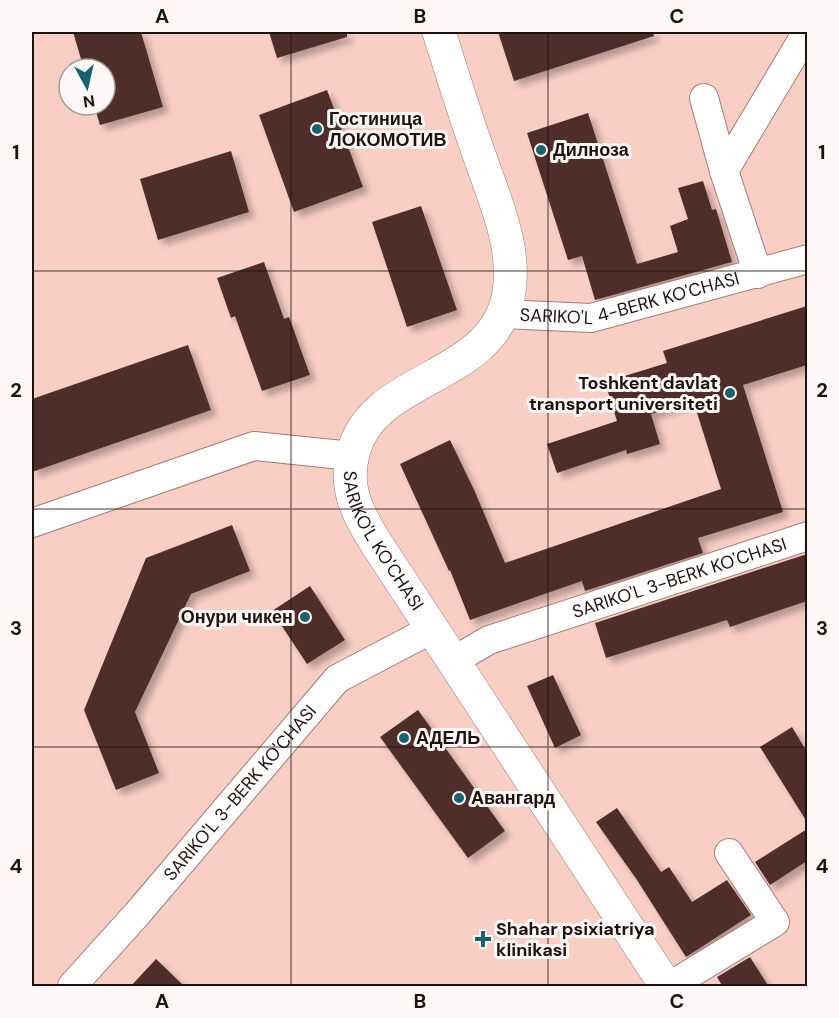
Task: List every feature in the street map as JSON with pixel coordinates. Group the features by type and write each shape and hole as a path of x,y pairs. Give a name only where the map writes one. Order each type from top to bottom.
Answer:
{"main road":[{"name":"SARIKO'L KO'CHASI","path":"438,32 502,217 509,263 508,299 486,341 475,351 396,398 376,413 360,433 352,456 351,493 358,515 668,987"}],"street":[{"path":"724,171 807,32"},
{"name":"SARIKO'L 4-BERK KO'CHASI","path":"704,98 724,171 758,274"},
{"name":"SARIKO'L 4-BERK KO'CHASI","path":"502,314 591,318 807,259"},
{"path":"32,523 254,446 352,456"},
{"name":"SARIKO'L 3-BERK KO'CHASI","path":"453,661 489,640 807,536"},
{"name":"SARIKO'L 3-BERK KO'CHASI","path":"72,987 337,679 432,629"},
{"path":"668,987 775,922 729,852"}],"building":[{"path":"73,32 141,32 163,107 100,125 98,117 117,117 117,57 80,57"},
{"path":"269,32 347,32 347,37 277,58"},
{"path":"498,32 653,32 654,36 514,81"},
{"path":"327,90 363,187 294,212 259,115"},
{"path":"588,113 637,264 678,252 670,226 688,219 678,188 703,181 712,210 716,209 732,262 595,300 582,256 568,260 527,133"},
{"path":"231,151 249,212 158,240 140,179"},
{"path":"421,206 457,310 407,327 372,222"},
{"path":"264,262 284,319 289,317 310,375 262,391 235,316 231,318 217,278"},
{"path":"807,306 807,365 743,385 783,512 698,538 703,553 585,591 582,581 470,620 450,570 400,464 450,440 505,563 721,489 693,400 651,414 660,444 627,454 626,450 557,473 547,444 617,421 605,382 667,363 663,351"},
{"path":"188,345 211,410 32,472 32,399"},
{"path":"232,525 250,571 191,594 135,712 159,773 116,790 84,710 146,558"},
{"path":"807,554 807,601 730,627 727,620 606,658 595,623"},
{"path":"310,586 345,640 307,664 272,611"},
{"path":"553,675 581,735 555,748 527,686"},
{"path":"418,710 505,831 468,858 380,737"},
{"path":"792,727 807,752 807,822 760,747"},
{"path":"617,808 661,872 669,867 692,902 727,880 751,915 686,957 637,880 596,822"},
{"path":"807,829 807,861 770,885 755,862"},
{"path":"750,957 769,987 723,987 717,977"},
{"path":"156,959 185,987 130,987"}],"place":[{"name":"Гостиница ЛОКОМОТИВ","path":"317,129"},
{"name":"Дилноза","path":"541,150"},
{"name":"Toshkent davlat transport universiteti","path":"730,393"},
{"name":"Онури чикен","path":"305,617"},
{"name":"АДЕЛЬ","path":"404,738"},
{"name":"Авангард","path":"459,798"},
{"name":"Shahar psixiatriya klinikasi","path":"483,939"}]}
